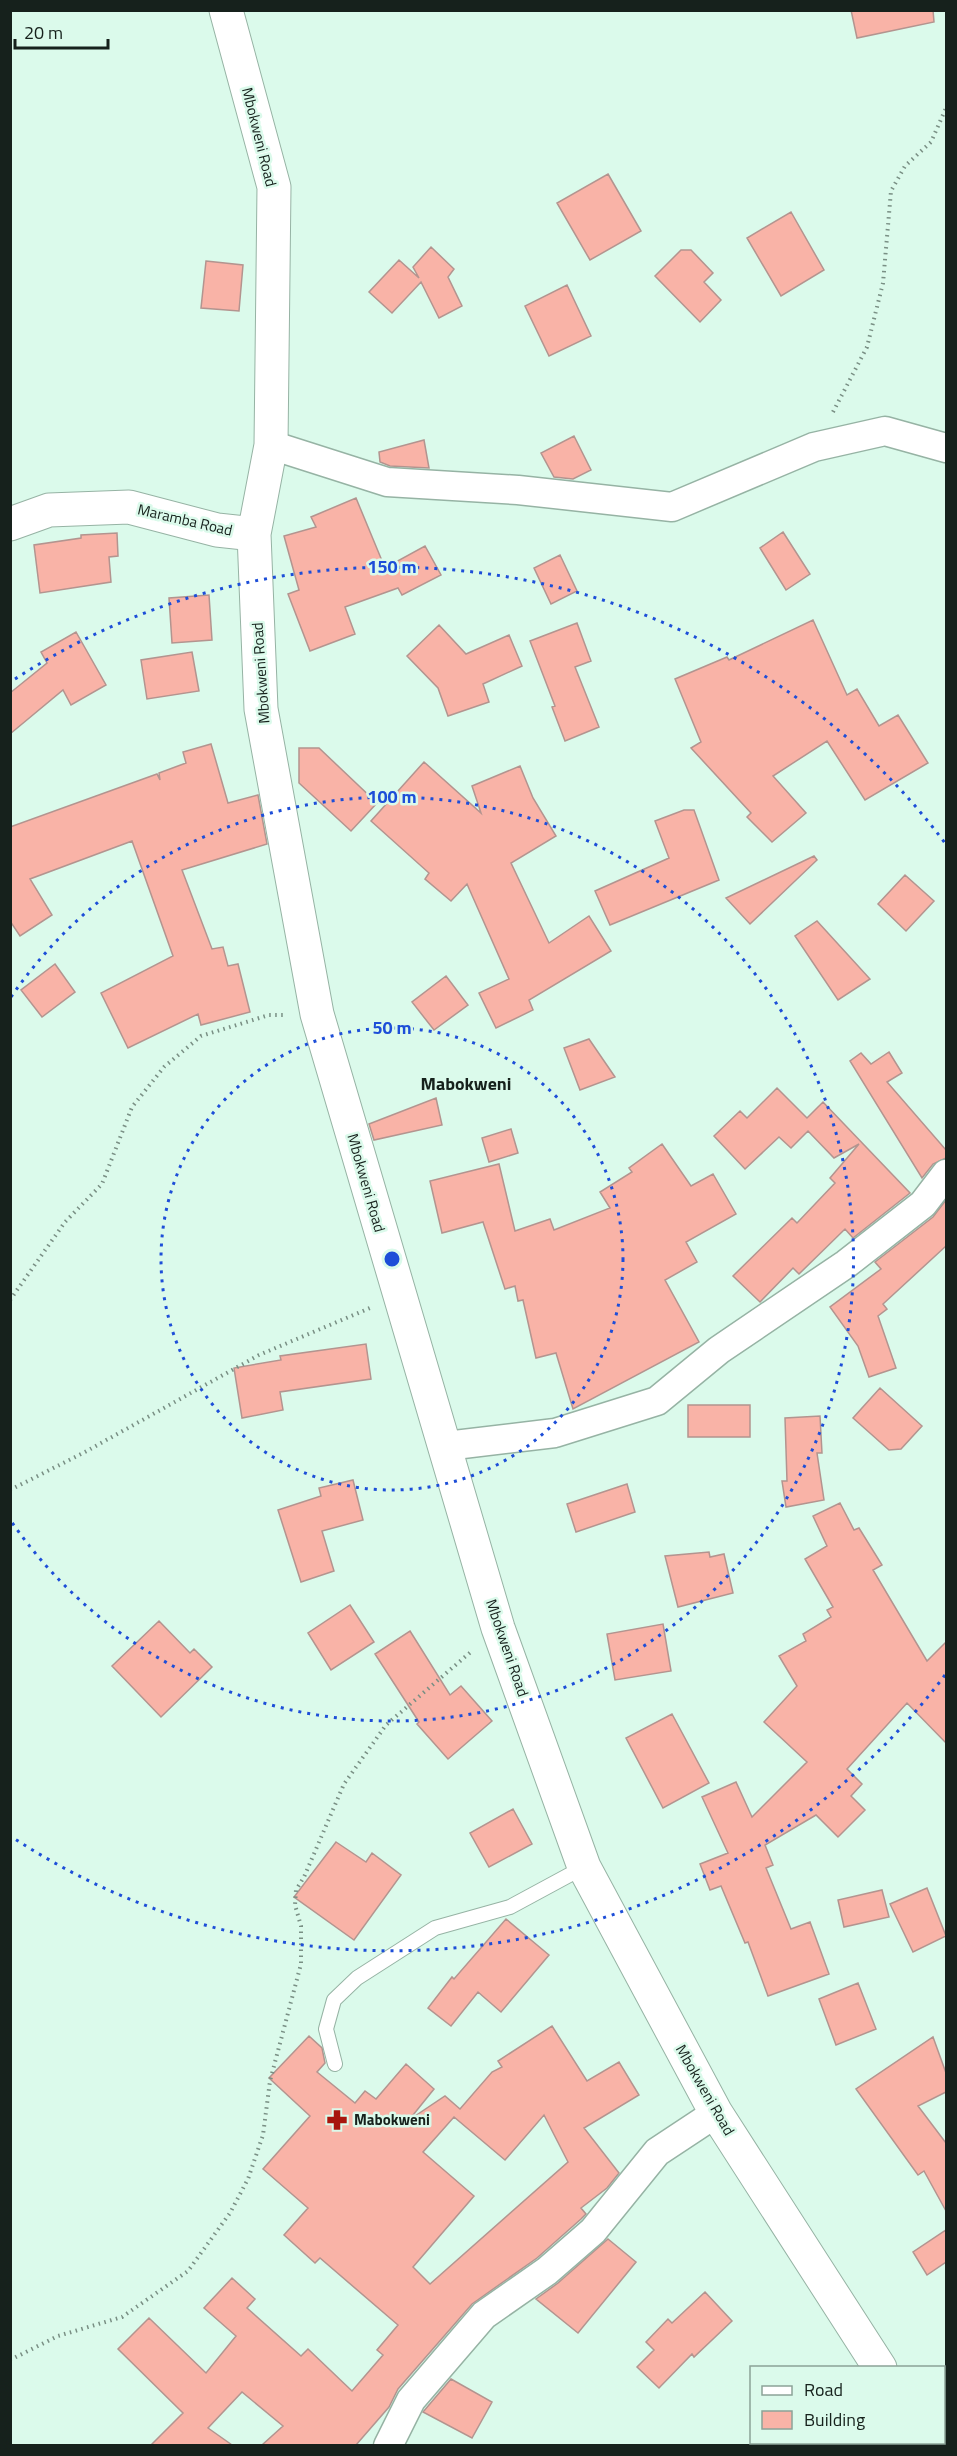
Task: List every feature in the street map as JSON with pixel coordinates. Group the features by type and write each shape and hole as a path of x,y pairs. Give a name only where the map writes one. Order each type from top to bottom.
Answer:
{"street":[{"name":"Mbokweni Road","path":"226,10 274,187 271,445 254,534 261,709 317,1014 498,1628 584,1867 716,2113 879,2366"},
{"path":"271,445 387,482 518,490 672,507 814,447 885,431 946,448"},
{"name":"Maramba Road","path":"10,524 49,510 129,507 217,530 254,534"},
{"path":"446,1446 555,1433 657,1401 719,1350 846,1264 914,1211 946,1174"},
{"path":"388,2445 411,2400 484,2315 547,2271 593,2231 657,2152 716,2113"}],"lane":[{"path":"335,2064 326,2029 334,2000 357,1978 435,1928 510,1906 584,1867"}],"path":[{"path":"814,447 867,347 883,283 891,191 905,166 931,142 946,108"},
{"path":"10,1300 65,1222 102,1184 132,1107 164,1067 201,1036 269,1016 317,1014"},
{"path":"10,1490 85,1452 259,1355 399,1296"},
{"path":"10,2360 58,2336 122,2317 189,2271 230,2212 248,2179 263,2135 270,2081 301,1964 301,1926 295,1905 296,1890 304,1877 344,1784 386,1725 498,1628"}],"building":[{"path":"851,10 933,10 934,22 857,38"},
{"path":"608,174 641,231 590,260 557,203"},
{"path":"791,212 824,270 781,296 747,238"},
{"path":"431,247 454,269 448,277 462,306 439,318 421,282 392,313 369,292 399,260 419,278 413,267"},
{"path":"681,250 691,250 713,273 704,282 721,300 700,322 655,276"},
{"path":"206,261 243,265 239,311 201,308"},
{"path":"567,285 591,336 549,356 525,306"},
{"path":"574,436 591,470 573,479 554,477 541,453"},
{"path":"424,440 429,468 390,466 380,462 379,452"},
{"path":"356,498 385,568 425,546 441,575 402,595 398,588 345,607 355,634 310,651 288,594 299,590 284,536 316,527 311,517"},
{"path":"783,532 810,574 786,590 760,548"},
{"path":"117,533 118,556 109,557 111,582 40,593 34,545 81,538 81,535"},
{"path":"560,555 577,591 551,604 534,568"},
{"path":"209,595 212,640 172,643 169,598"},
{"path":"813,620 847,695 857,689 879,726 898,715 928,763 865,800 827,741 773,776 806,813 772,842 747,817 751,813 691,748 701,742 675,679 727,657 729,660"},
{"path":"577,623 591,661 575,667 599,727 565,741 552,707 555,706 530,641"},
{"path":"439,625 466,654 509,635 522,666 483,684 489,702 448,716 438,688 407,656"},
{"path":"76,632 106,685 71,705 63,690 10,734 10,693 47,663 41,652"},
{"path":"192,652 199,691 147,699 141,660"},
{"path":"211,744 228,803 258,795 267,844 182,870 212,949 223,947 228,966 238,964 250,1012 201,1025 198,1014 128,1048 101,993 173,956 132,841 30,879 52,915 20,936 10,921 10,827 157,774 160,780 159,773 186,763 183,752"},
{"path":"299,748 319,748 377,803 351,831 299,783"},
{"path":"424,762 481,813 472,786 520,766 533,798 556,836 511,863 549,943 589,916 611,951 529,1000 533,1010 496,1028 479,993 509,979 467,884 451,901 425,879 429,873 371,821"},
{"path":"684,810 694,810 719,880 610,925 595,891 669,858 655,821"},
{"path":"814,856 817,860 750,924 726,898"},
{"path":"905,875 934,901 906,931 878,904"},
{"path":"817,921 870,979 838,1000 795,936"},
{"path":"55,964 75,992 42,1017 21,990"},
{"path":"446,976 468,1005 434,1030 412,1002"},
{"path":"589,1039 615,1077 580,1090 564,1048"},
{"path":"889,1052 902,1073 887,1082 946,1150 946,1158 933,1164 922,1178 850,1061 861,1053 871,1064"},
{"path":"777,1088 807,1118 823,1102 910,1193 853,1238 845,1229 799,1274 793,1268 760,1302 733,1276 792,1218 797,1223 835,1183 830,1178 859,1144 834,1158 808,1131 791,1148 779,1137 745,1169 714,1136 740,1111 747,1118"},
{"path":"436,1098 442,1125 374,1140 369,1124"},
{"path":"511,1129 518,1153 489,1162 482,1138"},
{"path":"662,1144 691,1186 713,1174 736,1214 686,1242 697,1262 665,1280 699,1342 573,1409 556,1353 536,1358 523,1300 518,1301 515,1286 505,1289 483,1222 442,1233 430,1181 499,1164 515,1231 550,1219 554,1230 610,1208 600,1192 632,1172 629,1168"},
{"path":"946,1200 946,1246 883,1304 887,1309 878,1316 896,1368 869,1377 858,1346 830,1307 881,1269 875,1262 933,1217"},
{"path":"366,1344 371,1379 280,1392 283,1410 242,1418 234,1368 281,1360 280,1356"},
{"path":"880,1388 922,1426 901,1449 889,1450 853,1418"},
{"path":"688,1405 750,1405 750,1437 688,1437"},
{"path":"820,1416 822,1453 817,1453 824,1500 786,1507 782,1481 787,1481 785,1418"},
{"path":"353,1480 363,1520 322,1531 334,1571 301,1582 278,1510 321,1496 319,1488"},
{"path":"627,1484 635,1512 576,1532 567,1504"},
{"path":"840,1503 854,1530 859,1528 882,1565 873,1570 927,1661 946,1642 946,1743 907,1703 847,1769 862,1784 851,1796 865,1810 838,1837 816,1815 765,1845 773,1865 766,1868 791,1929 810,1922 829,1974 768,1996 748,1942 745,1943 721,1886 710,1890 700,1864 728,1853 702,1797 736,1782 752,1817 807,1762 764,1722 797,1686 779,1656 806,1641 803,1634 831,1617 827,1610 833,1607 805,1559 827,1546 813,1516"},
{"path":"709,1552 710,1557 724,1554 733,1593 678,1607 665,1556"},
{"path":"350,1605 374,1642 331,1670 308,1633"},
{"path":"159,1621 190,1653 194,1649 212,1667 161,1717 112,1666"},
{"path":"663,1624 671,1671 615,1680 607,1634"},
{"path":"410,1631 450,1695 461,1686 492,1721 448,1759 417,1724 419,1722 375,1654"},
{"path":"672,1714 709,1783 663,1808 626,1738"},
{"path":"513,1809 532,1844 489,1867 470,1833"},
{"path":"336,1842 366,1862 372,1853 401,1875 354,1940 294,1897"},
{"path":"927,1888 946,1936 913,1952 890,1904"},
{"path":"882,1890 889,1917 844,1927 838,1900"},
{"path":"506,1919 549,1955 501,2012 478,1992 451,2026 428,2008 452,1977 454,1979"},
{"path":"858,1983 876,2029 836,2045 819,1999"},
{"path":"552,2026 587,2081 619,2062 639,2095 584,2128 619,2173 607,2188 581,2208 586,2214 537,2258 472,2304 398,2389 389,2407 356,2445 262,2445 283,2426 242,2392 208,2428 232,2445 151,2445 183,2413 118,2349 149,2318 206,2373 236,2336 204,2308 232,2278 255,2299 247,2308 301,2356 308,2349 352,2391 383,2355 377,2350 398,2325 320,2258 315,2263 284,2235 308,2208 263,2169 310,2116 269,2078 309,2036 322,2048 325,2063 317,2072 355,2103 365,2091 376,2099 406,2064 434,2089 409,2120 445,2096 460,2109 492,2072 502,2067 498,2061","holes":["544,2115 568,2162 430,2284 413,2267 474,2196 423,2152 454,2117 505,2160"]},
{"path":"933,2037 946,2073 946,2092 918,2106 946,2143 946,2211 924,2171 918,2175 856,2089"},
{"path":"946,2230 946,2262 927,2275 913,2252"},
{"path":"608,2239 636,2262 578,2333 536,2299"},
{"path":"705,2292 732,2321 694,2357 692,2354 659,2388 637,2367 654,2350 646,2342 668,2319 672,2323"},
{"path":"451,2379 492,2402 472,2438 423,2412"}],"place":[{"name":"Mabokweni","path":"337,2120"}],"district":[{"name":"Mabokweni","path":"466,1084"}]}
